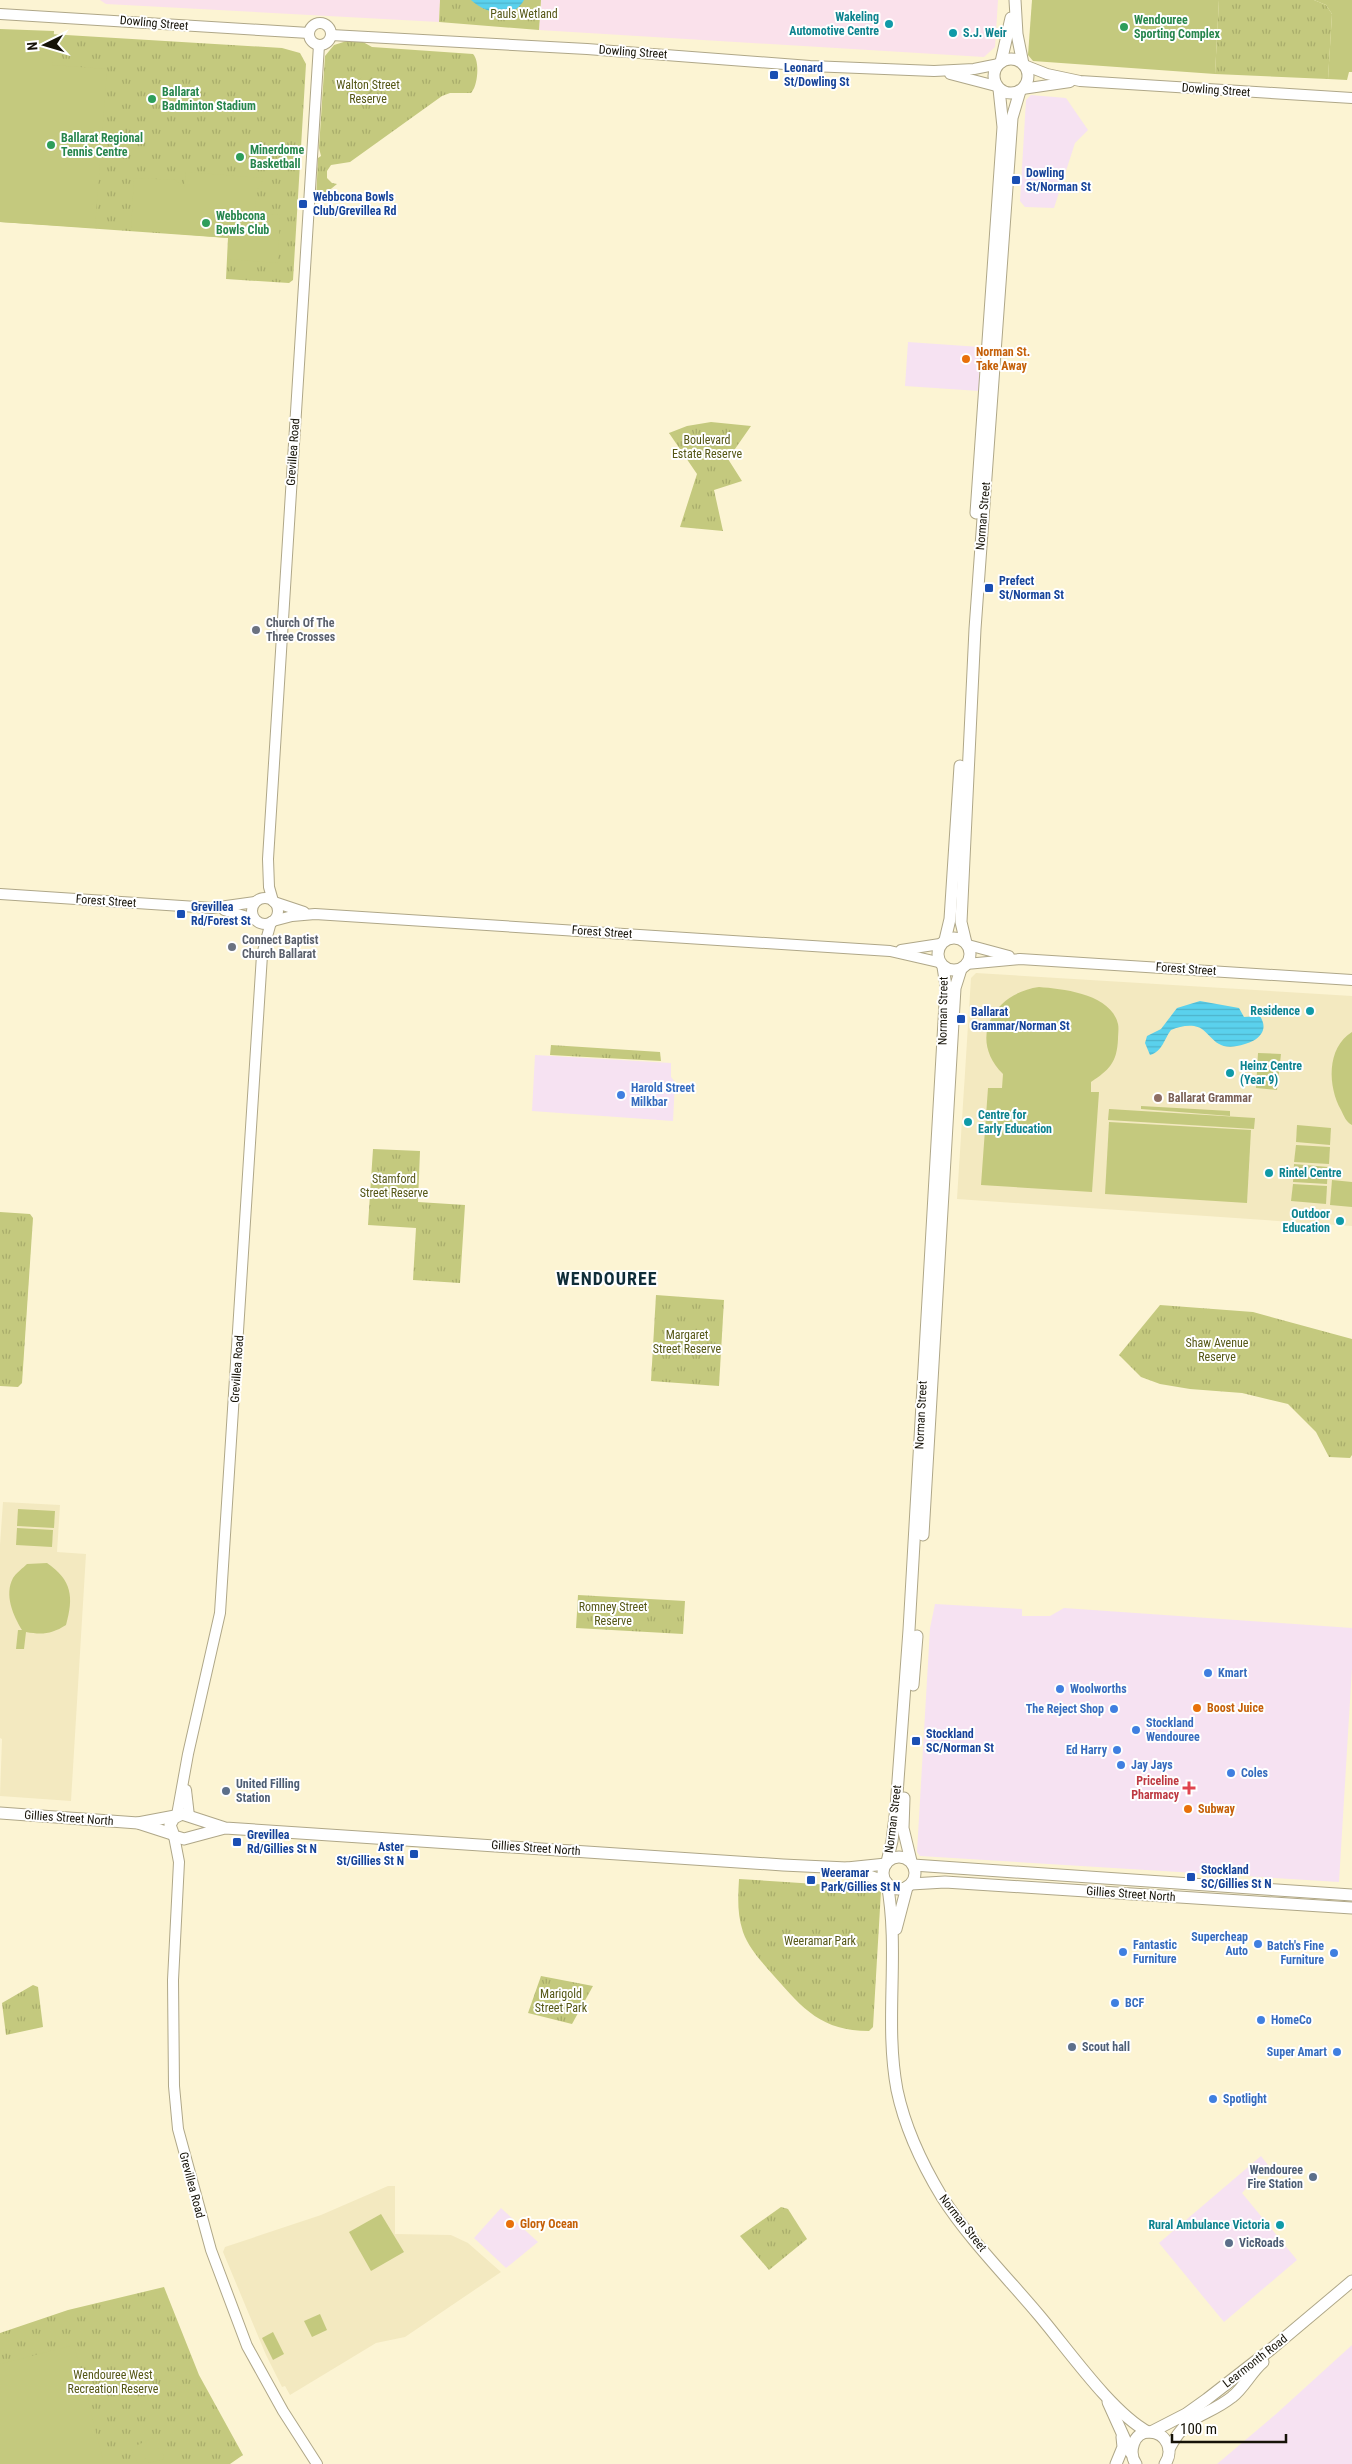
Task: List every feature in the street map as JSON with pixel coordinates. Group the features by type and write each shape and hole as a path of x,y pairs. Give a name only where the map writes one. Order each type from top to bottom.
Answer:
{"main road":[{"name":"Norman Street","path":"943,942 950,919 987,338 1003,127 994,73 1000,63 1015,0"},
{"name":"Norman Street","path":"967,944 961,922 968,737 980,553 990,439 1012,118 1021,90 1028,76 1023,65 1016,34 1015,0"},
{"path":"1000,63 1012,59 1023,65"},
{"path":"997,88 1008,94 1021,90"},
{"path":"956,938 967,944 971,957 964,966 953,970 941,965 943,942 956,938"},
{"name":"Norman Street","path":"886,1863 896,1808 910,1619 945,996 941,965"},
{"name":"Norman Street","path":"912,1863 903,1828 903,1801 918,1610 955,988 964,966"},
{"path":"910,1619 918,1610"},
{"name":"Gillies Street North","path":"0,1813 138,1823 176,1816 190,1817 225,1828 847,1868 886,1863"},
{"path":"173,1835 170,1823 176,1816"},
{"path":"189,1837 195,1827 190,1817"},
{"name":"Gillies Street North","path":"138,1823 180,1839 225,1828"},
{"path":"901,1857 912,1863 915,1875 909,1886 897,1889 887,1883 883,1873 886,1863 891,1858 901,1857"},
{"name":"Gillies Street North","path":"912,1863 1071,1877 1352,1895"},
{"name":"Gillies Street North","path":"847,1868 887,1883"},
{"path":"1070,1890 1071,1877"},
{"name":"Gillies Street North","path":"909,1886 945,1882 1352,1908"},
{"name":"Norman Street","path":"887,1883 894,1940 890,2018 893,2066 902,2108 916,2149 926,2170 954,2214 1097,2385 1131,2421 1162,2437 1170,2449"},
{"name":"Norman Street","path":"894,1940 909,1886"},
{"path":"1327,1907 1328,1894"},
{"name":"Learmonth Road","path":"1131,2459 1135,2440 1186,2414 1207,2399 1270,2350 1352,2281"},
{"name":"Learmonth Road","path":"1165,2464 1178,2432 1185,2425 1232,2397 1261,2363 1352,2290"},
{"name":"Norman Street","path":"1097,2385 1112,2409 1131,2459"},
{"path":"1116,2464 1123,2447 1122,2433"}],"street":[{"name":"Dowling Street","path":"0,14 308,33"},
{"path":"320,23 329,28 331,35 328,42 319,45 310,41 308,33 313,25 320,23"},
{"name":"Dowling Street","path":"331,35 549,46 810,66 934,71 974,69 1000,63"},
{"name":"Grevillea Road","path":"176,1816 220,1614 262,955 272,921 278,912 273,902 268,881 268,859 319,45"},
{"name":"Dowling Street","path":"1023,65 1047,74 1080,80 1352,98"},
{"name":"Dowling Street","path":"934,71 969,78 997,88"},
{"name":"Dowling Street","path":"1021,90 1080,80"},
{"name":"Grevillea Road","path":"262,955 252,909 268,859"},
{"name":"Forest Street","path":"0,894 212,908"},
{"path":"212,908 265,898 273,902"},
{"name":"Forest Street","path":"273,902 315,914"},
{"path":"212,908 265,924 272,921"},
{"name":"Forest Street","path":"272,921 315,914 890,951 941,965"},
{"name":"Forest Street","path":"890,951 943,942"},
{"name":"Forest Street","path":"967,944 1020,958 1352,980"},
{"name":"Forest Street","path":"964,966 1020,958"},
{"name":"Grevillea Road","path":"185,1780 190,1817"},
{"name":"Grevillea Road","path":"173,1835 178,1853 179,1879"},
{"name":"Grevillea Road","path":"189,1837 184,1845 179,1879 173,1980 174,2086 178,2128 205,2232 221,2280 247,2346 282,2411 317,2464"}],"shaded area":[{"path":"100,0 440,0 439,22 106,4"},
{"path":"541,0 998,0 995,47 984,57 539,30"},
{"path":"1031,95 1066,98 1088,130 1075,143 1054,208 1025,207 1020,201 1026,100"},
{"path":"908,342 980,347 979,391 905,386"},
{"name":"Ballarat Grammar","path":"976,973 1352,996 1352,1226 957,1199 971,978"},
{"path":"535,1055 671,1063 671,1077 675,1082 673,1121 532,1111"},
{"path":"3,1502 60,1505 57,1552 86,1554 71,1801 0,1796 2,1739 0,1738 0,1545"},
{"name":"Stockland Wendouree","path":"935,1604 1022,1609 1022,1616 1050,1616 1064,1608 1352,1628 1352,1668 1339,1882 920,1856 917,1852 930,1628"},
{"path":"1261,2156 1268,2165 1242,2193 1297,2260 1224,2322 1159,2243"},
{"path":"388,2186 395,2186 395,2234 451,2235 468,2243 501,2272 405,2337 376,2343 290,2395 285,2386 282,2387 266,2355 223,2252 225,2247 321,2215"},
{"path":"501,2208 538,2242 506,2268 474,2238"},
{"path":"1352,2345 1352,2464 1217,2464 1276,2414"}],"green space":[{"name":"Pauls Wetland","path":"440,0 541,0 539,30 439,22"},
{"name":"Wendouree Sporting Complex","path":"1032,0 1219,0 1215,74 1033,61 1028,55"},
{"path":"1219,0 1314,0 1326,5 1332,14 1328,79 1215,74"},
{"path":"1314,0 1352,0 1352,72 1349,72 1347,80 1328,79 1332,14 1326,5"},
{"name":"Ballarat Regional Tennis Centre","path":"0,29 54,31 52,65 107,69 95,228 0,222"},
{"path":"0,31 282,48 300,53 306,64 293,280 289,283 226,279 228,238 0,222"},
{"name":"Walton Street Reserve","path":"350,40 363,42 372,47 473,54 477,62 477,79 471,93 450,93 442,96 350,162 331,165 327,171 327,178 332,183 337,184 316,201 318,158 321,156 319,148 325,56 334,45"},
{"path":"367,76 374,79 377,86 374,93 367,96 360,93 357,86 360,79"},
{"name":"Webbcona Bowls Club","path":"186,172 264,178 256,192 255,213 280,215 278,263 228,259 228,238 131,230 134,178 175,180 184,187"},
{"name":"Boulevard Estate Reserve","path":"711,422 751,426 728,459 742,481 714,490 723,531 680,527 697,474 669,433 687,426"},
{"path":"1039,987 1061,989 1097,1000 1114,1014 1118,1024 1117,1047 1114,1060 1103,1074 1091,1082 1091,1092 1099,1092 1092,1192 981,1185 988,1088 1002,1088 1003,1074 992,1060 987,1046 987,1032 991,1019 998,1008 1009,998 1023,991"},
{"path":"1352,1032 1352,1125 1345,1119 1337,1101 1332,1079 1332,1068 1337,1048"},
{"path":"551,1045 660,1052 661,1061 550,1055"},
{"path":"1258,1053 1281,1054 1277,1090 1256,1088"},
{"path":"1141,1106 1230,1111 1230,1116 1141,1109"},
{"path":"1109,1109 1255,1118 1254,1129 1108,1120"},
{"path":"1109,1122 1251,1130 1247,1203 1105,1194"},
{"path":"1297,1125 1331,1128 1330,1145 1296,1142"},
{"path":"1296,1145 1330,1147 1329,1164 1294,1162"},
{"name":"Stamford Street Reserve","path":"373,1149 420,1151 418,1202 465,1205 460,1283 413,1280 416,1228 368,1225"},
{"path":"1294,1164 1328,1167 1327,1184 1293,1182"},
{"path":"1332,1180 1352,1182 1352,1207 1330,1205"},
{"path":"1293,1184 1327,1186 1326,1204 1291,1201"},
{"path":"0,1212 30,1214 33,1218 22,1383 18,1387 0,1386"},
{"name":"Margaret Street Reserve","path":"656,1295 724,1300 719,1386 651,1381"},
{"name":"Shaw Avenue Reserve","path":"1160,1305 1253,1312 1352,1339 1352,1455 1350,1458 1329,1457 1316,1432 1288,1404 1242,1393 1190,1389 1160,1384 1141,1377 1119,1355"},
{"path":"18,1509 55,1511 54,1528 17,1526"},
{"path":"17,1528 53,1530 52,1547 16,1545"},
{"path":"47,1563 62,1576 69,1590 70,1606 66,1625 47,1633 26,1632 24,1649 16,1649 18,1630 22,1630 11,1605 10,1584 14,1576 27,1564"},
{"name":"Romney Street Reserve","path":"578,1595 685,1601 683,1634 576,1628"},
{"name":"Weeramar Park","path":"739,1879 878,1888 881,1891 873,2027 869,2031 838,2027 815,2016 794,1999 765,1966 752,1950 743,1932 738,1899"},
{"name":"Marigold Street Park","path":"541,1976 593,1986 572,2024 528,2013"},
{"path":"33,1985 38,1987 43,2027 6,2035 2,2003"},
{"path":"781,2207 788,2209 807,2239 769,2270 740,2236"},
{"path":"381,2214 404,2252 371,2271 349,2232"},
{"name":"Wendouree West Recreation Reserve","path":"164,2287 199,2375 243,2455 230,2464 0,2464 0,2333 68,2310"},
{"path":"320,2314 327,2330 312,2337 304,2321"},
{"path":"273,2332 284,2354 273,2360 262,2338"},
{"path":"74,2345 104,2464 0,2464 0,2364"},
{"path":"155,2437 158,2439 158,2448 163,2454 164,2459 149,2463 145,2458 142,2464 138,2463 131,2450 133,2447"}],"water":[{"path":"471,0 524,0 513,10 499,13 484,9"},
{"path":"1200,1001 1239,1008 1244,1017 1260,1016 1264,1025 1263,1030 1258,1038 1234,1047 1219,1044 1200,1028 1182,1026 1171,1030 1161,1048 1150,1055 1145,1043 1147,1036 1161,1029 1177,1008"}],"place":[{"name":"Wakeling Automotive Centre","path":"889,24"},
{"name":"Wendouree Sporting Complex","path":"1124,27"},
{"name":"S.J. Weir","path":"953,33"},
{"name":"Leonard St/Dowling St","path":"774,75"},
{"name":"Ballarat Badminton Stadium","path":"152,99"},
{"name":"Ballarat Regional Tennis Centre","path":"51,145"},
{"name":"Minerdome Basketball","path":"240,157"},
{"name":"Dowling St/Norman St","path":"1016,180"},
{"name":"Webbcona Bowls Club/Grevillea Rd","path":"303,204"},
{"name":"Webbcona Bowls Club","path":"206,223"},
{"name":"Norman St. Take Away","path":"966,359"},
{"name":"Prefect St/Norman St","path":"989,588"},
{"name":"Church Of The Three Crosses","path":"256,630"},
{"name":"Grevillea Rd/Forest St","path":"181,914"},
{"name":"Connect Baptist Church Ballarat","path":"232,947"},
{"name":"Residence","path":"1310,1011"},
{"name":"Ballarat Grammar/Norman St","path":"961,1019"},
{"name":"Heinz Centre (Year 9)","path":"1230,1073"},
{"name":"Harold Street Milkbar","path":"621,1095"},
{"name":"Ballarat Grammar","path":"1158,1098"},
{"name":"Centre for Early Education","path":"968,1122"},
{"name":"Rintel Centre","path":"1269,1173"},
{"name":"Outdoor Education","path":"1340,1221"},
{"name":"Kmart","path":"1208,1673"},
{"name":"Woolworths","path":"1060,1689"},
{"name":"Boost Juice","path":"1197,1708"},
{"name":"The Reject Shop","path":"1114,1709"},
{"name":"Stockland Wendouree","path":"1136,1730"},
{"name":"Stockland SC/Norman St","path":"916,1741"},
{"name":"Ed Harry","path":"1117,1750"},
{"name":"Jay Jays","path":"1121,1765"},
{"name":"Coles","path":"1231,1773"},
{"name":"Priceline Pharmacy","path":"1189,1788"},
{"name":"United Filling Station","path":"226,1791"},
{"name":"Subway","path":"1188,1809"},
{"name":"Grevillea Rd/Gillies St N","path":"237,1842"},
{"name":"Aster St/Gillies St N","path":"414,1854"},
{"name":"Stockland SC/Gillies St N","path":"1191,1877"},
{"name":"Weeramar Park/Gillies St N","path":"811,1880"},
{"name":"Supercheap Auto","path":"1258,1944"},
{"name":"Fantastic Furniture","path":"1123,1952"},
{"name":"Batch's Fine Furniture","path":"1334,1953"},
{"name":"BCF","path":"1115,2003"},
{"name":"HomeCo","path":"1261,2020"},
{"name":"Scout hall","path":"1072,2047"},
{"name":"Super Amart","path":"1337,2052"},
{"name":"Spotlight","path":"1213,2099"},
{"name":"Wendouree Fire Station","path":"1313,2177"},
{"name":"Glory Ocean","path":"510,2224"},
{"name":"Rural Ambulance Victoria","path":"1280,2225"},
{"name":"VicRoads","path":"1229,2243"}],"district":[{"name":"WENDOUREE","path":"607,1279"}]}
